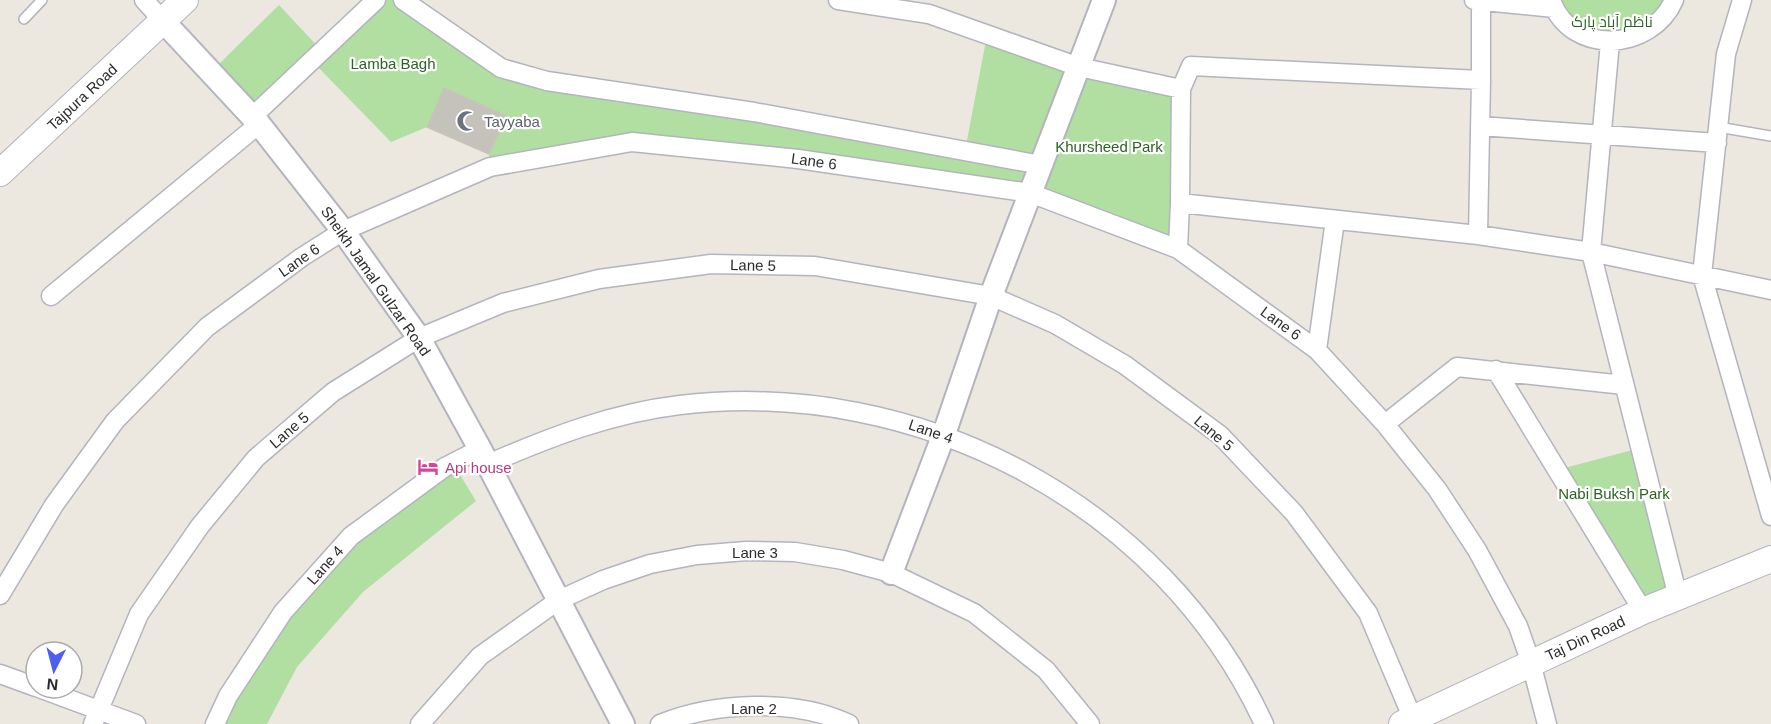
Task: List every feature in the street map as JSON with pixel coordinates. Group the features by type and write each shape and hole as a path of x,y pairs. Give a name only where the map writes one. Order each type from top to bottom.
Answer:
{"main road":[{"name":"Tajpura Road","path":"0,173 164,22 184,0"},
{"name":"Taj Din Road","path":"1410,723 1643,611 1771,559"}],"street":[{"name":"Sheikh Jamal Gulzar Road","path":"144,0 255,120 343,231 419,338 484,457 623,724"},
{"path":"51,296 255,120 376,0"},
{"path":"403,0 501,68 547,81 754,112 1041,165"},
{"path":"838,0 929,14 1079,67 1181,90"},
{"path":"891,573 944,434 991,296 1104,0"},
{"path":"1474,0 1553,4 1569,26 1588,37 1610,42 1633,39 1653,29 1669,12 1674,0"},
{"path":"1478,235 1481,0"},
{"path":"1742,0 1726,54 1702,275 1771,516"},
{"path":"1610,42 1591,252 1678,597"},
{"path":"1178,249 1181,90 1191,66 1480,80"},
{"path":"1480,126 1602,134 1718,135"},
{"name":"Lane 6","path":"0,595 54,505 115,421 207,327 302,257 343,231 490,167 632,142 798,159 1030,193 1178,249 1317,350 1385,424 1437,489 1477,550 1518,626 1531,663 1547,724"},
{"path":"1180,203 1478,235 1591,252 1702,275 1770,294"},
{"path":"1317,350 1335,220"},
{"name":"Lane 5","path":"95,717 139,614 200,526 256,458 333,392 419,338 503,303 599,279 711,264 815,266 991,296 1055,324 1125,365 1220,435 1294,513 1368,613 1410,723"},
{"path":"1385,424 1457,367 1624,385"},
{"path":"1496,370 1643,611"},
{"name":"Lane 4","path":"215,724 228,696 283,612 351,536 445,467 614,417 679,405 735,401 813,404 879,415 944,434 1019,467 1089,511 1151,564 1206,626 1250,695 1264,724"},
{"name":"Lane 3","path":"420,724 480,656 559,600 603,580 650,564 698,555 746,550 805,554 843,560 891,573 974,613 1046,670 1090,724"},
{"path":"0,674 24,682"},
{"path":"63,700 95,717 136,724"},
{"name":"Lane 2","path":"660,724 681,716 736,706 791,708 849,724"}],"lane":[{"path":"24,19 42,0"},
{"path":"1718,135 1771,136"}],"green space":[{"path":"376,0 403,0 501,68 965,151 987,35 1181,89 1178,249 1030,193 632,142 490,167 489,154 506,116 444,88 427,127 391,142 312,61 260,109 218,65 279,5 322,51"},
{"name":"ناظم آباد پارک","path":"1551,0 1674,0 1653,29 1588,37"},
{"name":"Nabi Buksh Park","path":"1640,448 1678,597 1643,611 1557,470"},
{"path":"457,470 476,501 363,592 297,667 267,724 220,724 276,631 351,541"}],"building":[{"name":"Tayyaba","path":"444,88 506,116 489,154 427,127"}],"place":[{"name":"Tayyaba","path":"467,121"},
{"name":"Api house","path":"428,467"}],"park label":[{"name":"Lamba Bagh","path":"393,63"},
{"name":"Khursheed Park","path":"1109,146"}]}
